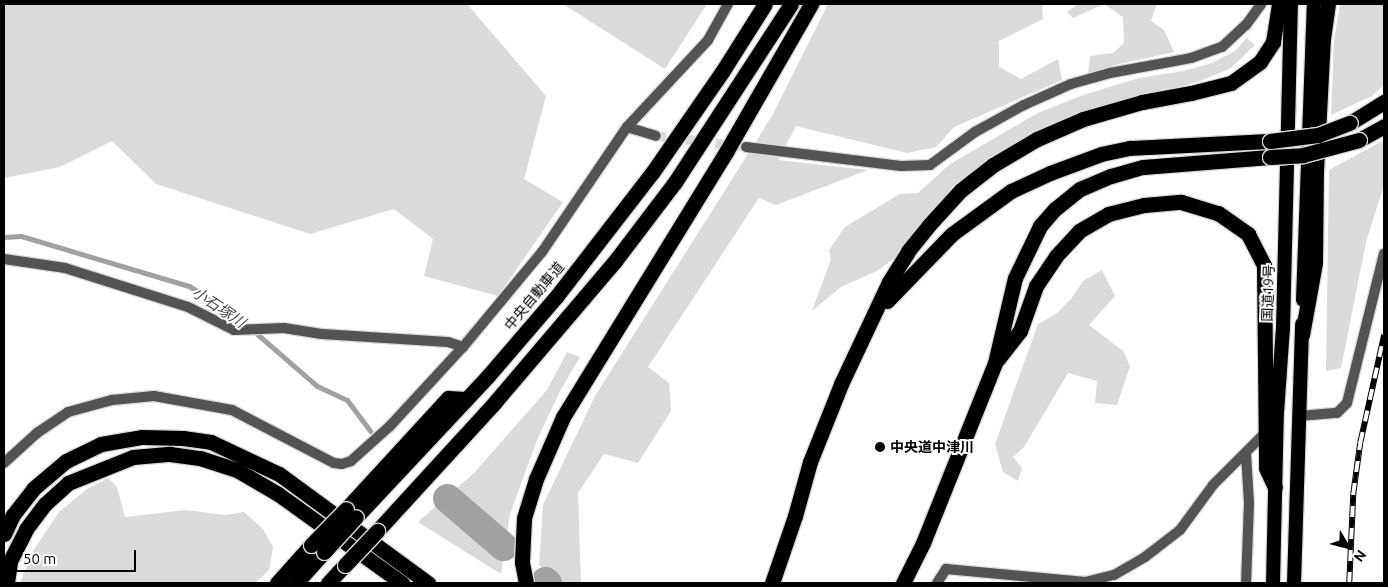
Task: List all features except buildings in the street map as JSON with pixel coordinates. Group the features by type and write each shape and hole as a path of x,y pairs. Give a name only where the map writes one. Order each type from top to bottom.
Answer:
{"highway":[{"name":"中央自動車道","path":"296,583 318,549 351,513 466,399 556,297 652,173 722,72 765,4"},
{"path":"328,583 495,402 615,261 675,182 791,4"},
{"path":"526,583 522,562 524,518 536,479 563,417 726,152 811,4"},
{"path":"772,583 795,516 810,462 841,384 871,319 908,250 961,190 993,165 1037,139 1083,119 1142,102 1191,93 1231,82 1260,62 1273,42 1279,4"},
{"name":"国道19号","path":"1273,583 1277,413 1283,318 1292,4"},
{"path":"1294,583 1314,4"},
{"path":"1302,335 1315,264 1323,39 1328,4"},
{"path":"871,319 898,287 952,234 1011,191 1050,173 1101,154 1130,148 1270,140 1318,135 1350,123 1384,102"},
{"path":"903,583 923,543 995,362 1015,278 1040,226 1055,209 1080,189 1110,176 1143,167 1303,155 1358,140 1384,126"},
{"path":"995,362 1020,331 1036,286 1051,263 1079,231 1108,214 1144,205 1181,202 1218,213 1248,234 1264,266 1266,468 1275,487"},
{"path":"4,534 13,515 34,488 66,461 101,444 142,437 182,438 211,442 279,474 428,583"},
{"path":"7,583 10,561 26,529 45,504 68,483 133,457 170,454 200,458 237,470 278,494 402,583"},
{"path":"277,583 318,549"}],"street":[{"path":"4,463 37,433 68,412 112,400 154,396 232,410 326,460 342,464 351,461 390,426 463,347 542,252 627,127 708,40 728,4"},
{"path":"746,147 901,166 930,165 975,132 1024,105 1071,84 1110,73 1191,58 1222,47 1246,25 1261,4"},
{"path":"627,127 656,136"},
{"path":"1300,416 1337,413 1347,402 1384,253"},
{"path":"4,259 65,268 188,307 234,330 261,328 448,342 463,347"},
{"path":"937,583 946,569 1085,582 1114,575 1145,557 1180,530 1214,486 1267,431 1277,413"},
{"path":"1246,454 1249,503 1246,583"}],"shaded area":[{"path":"4,4 467,4 546,96 524,179 563,202 498,296 424,276 433,239 394,209 310,234 156,184 112,141 60,167 4,178"},
{"path":"563,4 707,4 665,69"},
{"path":"828,4 1042,4 1043,19 999,41 999,67 1021,79 1058,59 1062,80 954,127 936,147 907,153 796,126 778,160 868,170 776,205 759,198 648,367 669,383 671,411 638,463 604,454 578,493 581,583 560,583 539,565 543,505 595,396 772,116"},
{"path":"1078,4 1104,4 1073,18 1067,12"},
{"path":"1104,4 1157,4 1151,21 1164,30 1174,52 1119,64 1088,74 1090,56 1113,53 1124,43 1123,17"},
{"path":"1340,4 1384,4 1384,85 1372,96 1331,115 1334,41"},
{"path":"1247,38 1255,45 1231,68 1203,80 1013,145 896,257 877,271 841,287 812,311 831,259 829,250 845,227 900,194 918,193 950,164 1038,113 1083,95 1139,78 1184,71 1212,63 1235,51"},
{"path":"1384,140 1384,185 1366,242 1341,368 1326,371 1329,170"},
{"path":"1102,270 1115,296 1089,325 1123,351 1130,366 1117,405 1095,403 1097,381 1068,373 1024,447 1013,457 1022,468 1018,481 1003,472 995,444 1038,324 1056,314 1071,299 1083,281"},
{"path":"567,352 580,357 560,391 537,440 510,514 501,574 418,522 474,473 547,390"},
{"path":"108,478 117,487 125,517 186,510 225,515 244,512 263,529 273,547 269,570 255,583 20,583 33,551 59,512 87,489"}],"waterway":[{"name":"小石塚川","path":"4,237 21,236 189,286 233,313 317,386 347,400 370,431"},
{"name":"小石塚川","path":"447,498 503,546"}],"tunnel":[{"path":"656,136 746,147"}],"railway":[{"path":"1349,583 1353,494 1360,443 1384,335"}],"place":[{"name":"中央道中津川","path":"880,447"}]}
